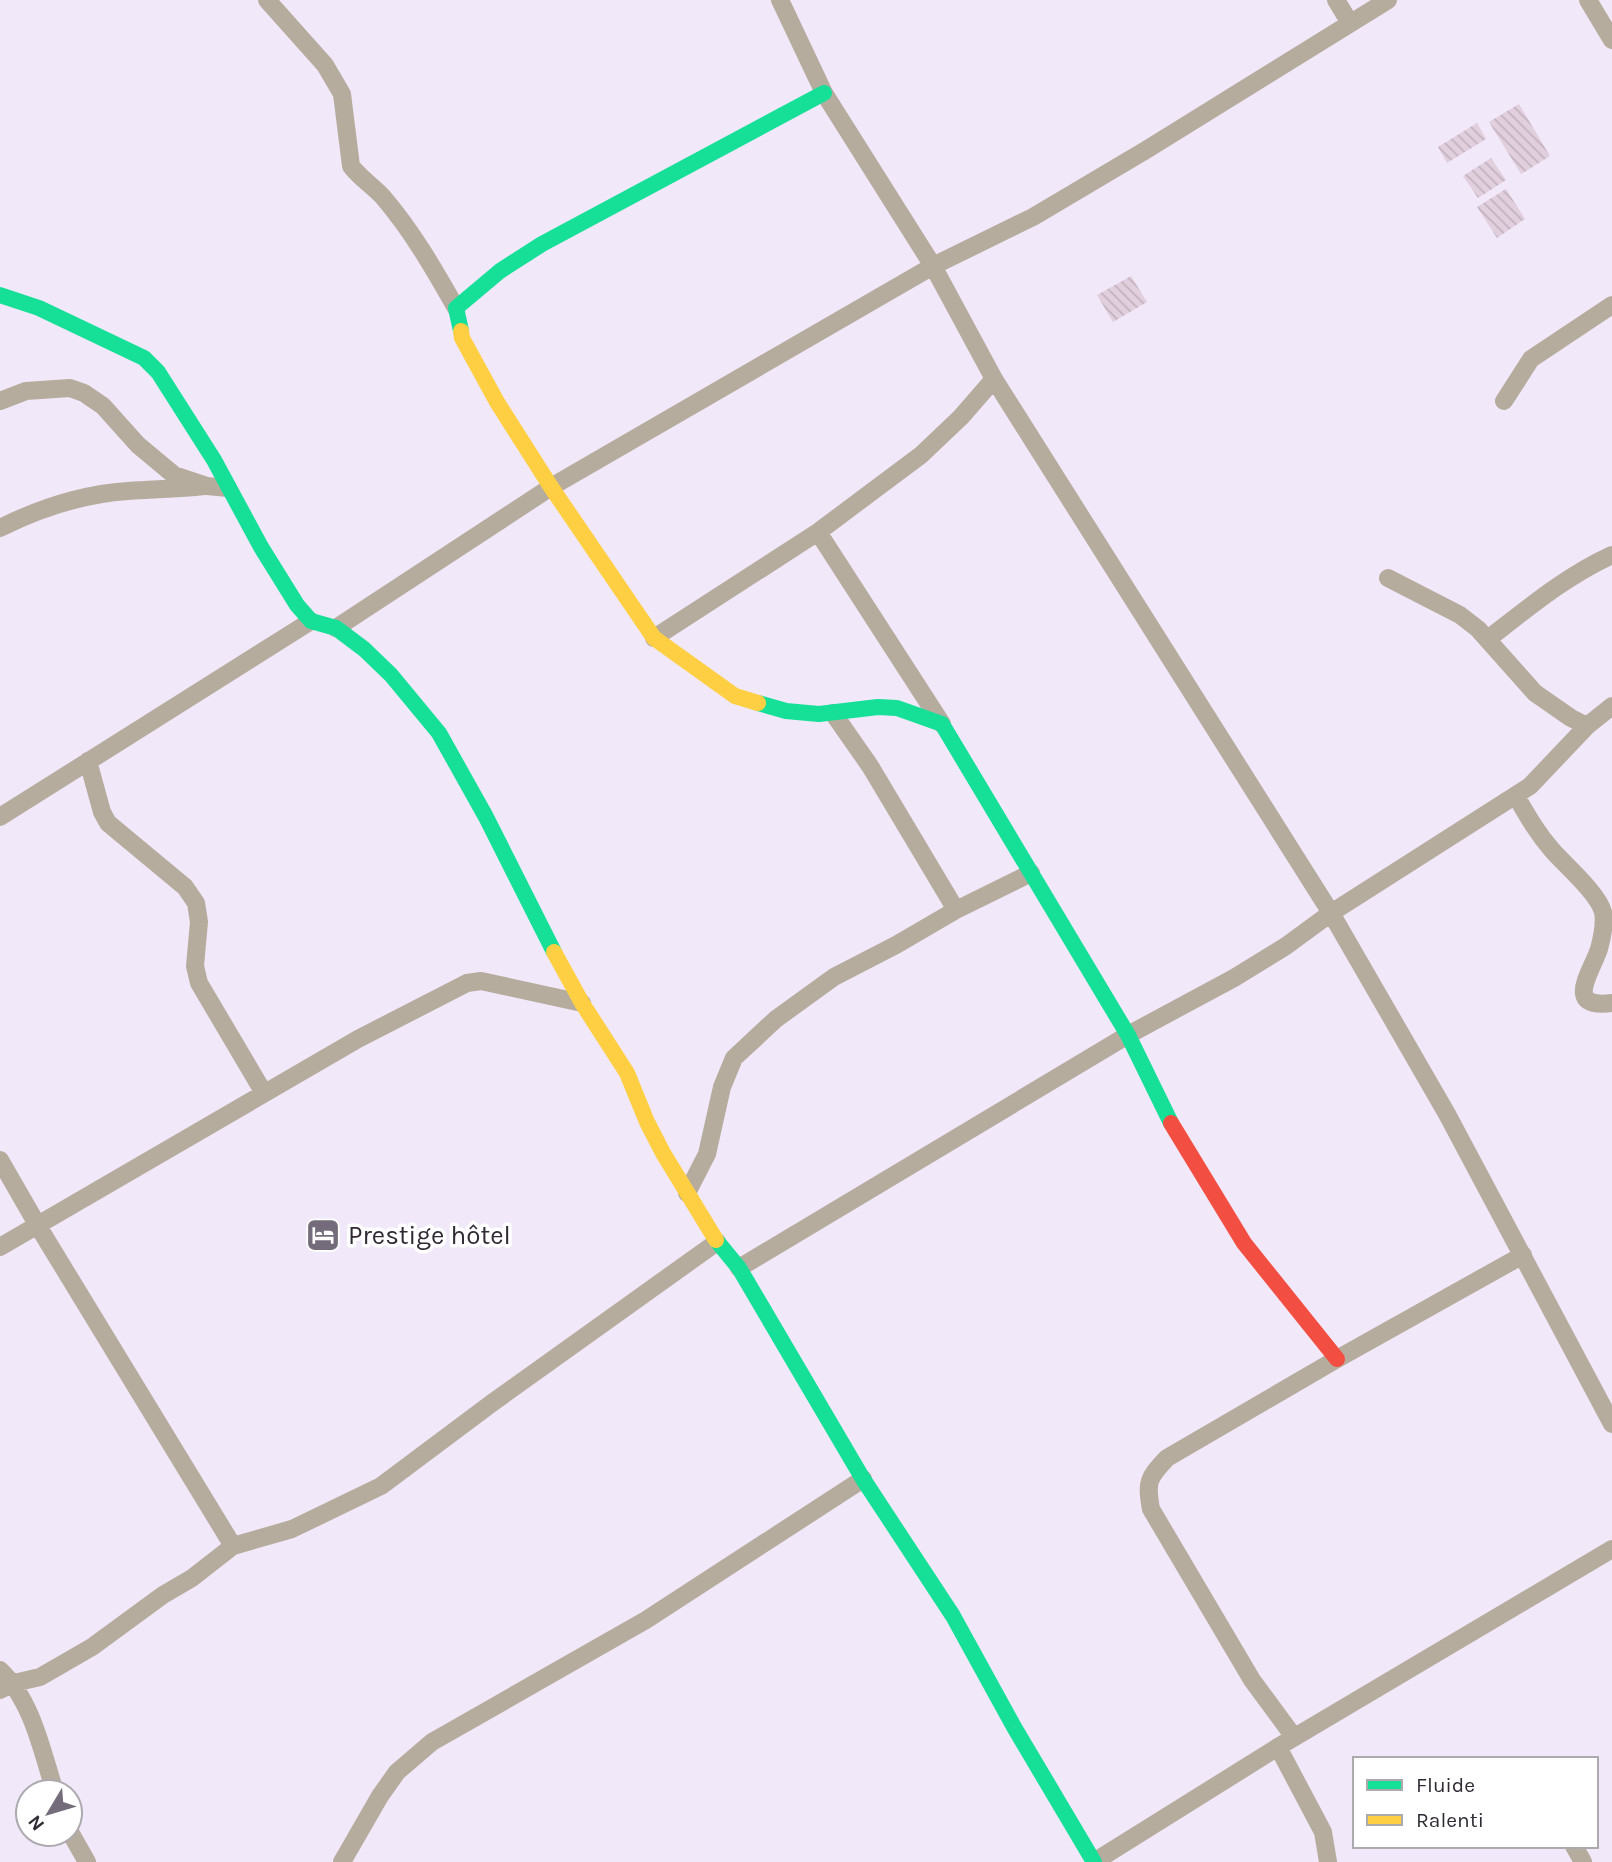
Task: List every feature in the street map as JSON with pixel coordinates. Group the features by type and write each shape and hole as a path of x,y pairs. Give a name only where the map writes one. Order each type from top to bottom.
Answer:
{"street":[{"path":"267,0 325,65 342,94 351,166 397,214 425,255 456,308 462,338 470,355 551,487 654,638 735,696 786,711 833,713 878,707 897,708 942,724"},
{"path":"780,0 824,93 933,267 994,379 1331,914 1447,1114 1612,1424"},
{"path":"1336,0 1350,23"},
{"path":"336,628 551,487 933,267 1033,217 1388,0"},
{"path":"1588,0 1612,40"},
{"path":"456,308 500,271 542,244 824,93"},
{"path":"0,295 39,308 144,358 158,372 177,401 284,587 311,621 336,628 364,649 391,675 439,733 486,817 536,920 582,1003 627,1073 647,1122 687,1193 717,1242 739,1268 863,1479 953,1616 1014,1727 1094,1862 1286,1742 1612,1549"},
{"path":"1504,401 1531,359 1612,305"},
{"path":"654,638 818,532 921,455 961,417 994,379"},
{"path":"0,401 26,391 70,388 85,393 103,405 138,444 174,475 207,486"},
{"path":"0,528 51,506 87,497 128,491 207,486 228,488"},
{"path":"818,532 942,724 1128,1035 1176,1132 1244,1243 1337,1359"},
{"path":"1488,639 1561,583 1587,566 1612,555"},
{"path":"1388,578 1460,615 1488,639 1535,693 1587,726"},
{"path":"0,817 311,621"},
{"path":"739,1268 1128,1035 1234,978 1286,946 1331,914 1516,796 1538,778 1587,726 1612,706"},
{"path":"833,713 870,766 956,910"},
{"path":"88,761 102,812 108,823 185,887 196,903 199,922 195,966 199,983 264,1093"},
{"path":"1516,796 1532,825 1601,906 1604,915 1602,937 1583,992 1587,999 1597,1005 1612,1003"},
{"path":"687,1193 708,1154 722,1087 734,1058 776,1019 834,978 956,910 1031,873"},
{"path":"0,1247 358,1039 467,982 481,981 582,1003"},
{"path":"0,1160 233,1546"},
{"path":"7,1687 40,1677 92,1647 163,1595 192,1578 233,1546 292,1529 382,1486 492,1403 717,1242"},
{"path":"1328,1862 1323,1832 1286,1742 1151,1509 1149,1477 1167,1458 1523,1255"},
{"path":"342,1862 397,1772 432,1742 646,1620 863,1479"},
{"path":"0,1670 39,1741 51,1778"}],"building":[{"path":"1519,104 1550,156 1521,174 1489,122"},
{"path":"1477,123 1486,139 1447,163 1438,147"},
{"path":"1491,158 1506,180 1478,198 1463,176"},
{"path":"1506,189 1525,219 1497,238 1477,207"},
{"path":"1131,276 1147,302 1113,322 1097,295"}],"traffic: fast":[{"path":"461,331 456,308 500,271 542,244 824,93"},
{"path":"0,295 39,308 144,358 158,372 214,460 261,547 297,605 311,621 336,628 364,649 391,675 439,733 486,817 554,952"},
{"path":"758,703 786,711 819,714 878,707 897,708 942,724 1128,1035 1171,1123"},
{"path":"716,1240 739,1268 863,1479 953,1616 1014,1727 1094,1862"}],"traffic: slow":[{"path":"461,331 462,338 497,402 551,487 654,638 735,696 758,703"},
{"path":"554,952 582,1003 627,1073 663,1153 716,1240"}],"traffic: jam":[{"path":"1171,1123 1244,1243 1337,1359"}],"place":[{"name":"Prestige hôtel","path":"323,1235"}]}
